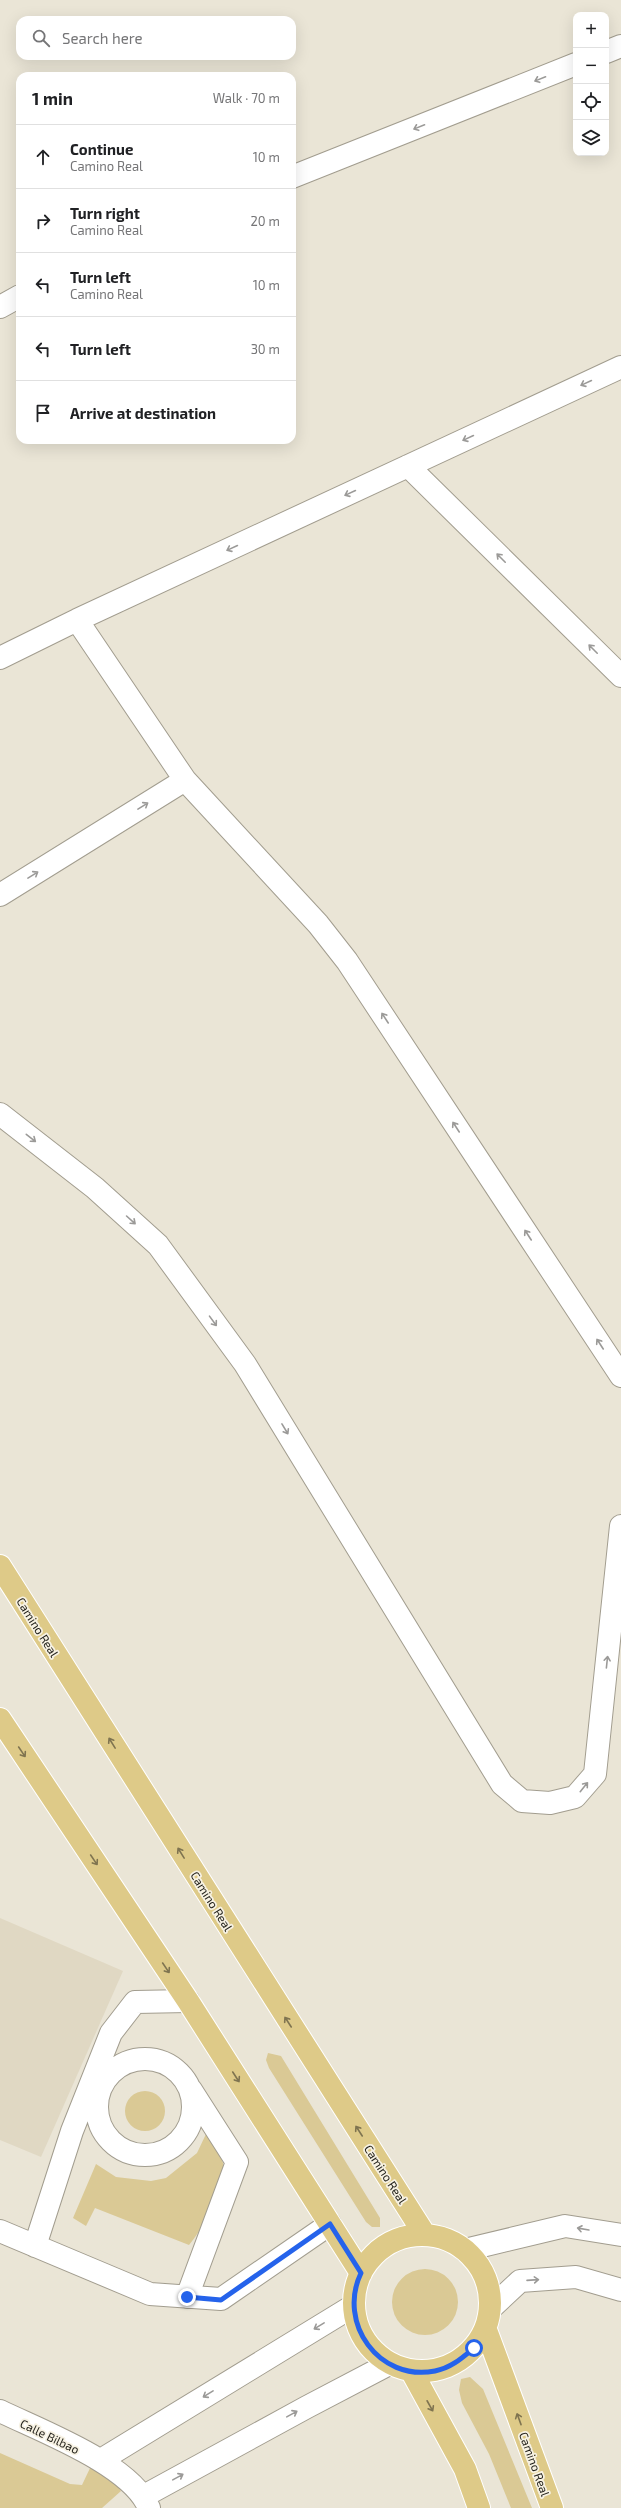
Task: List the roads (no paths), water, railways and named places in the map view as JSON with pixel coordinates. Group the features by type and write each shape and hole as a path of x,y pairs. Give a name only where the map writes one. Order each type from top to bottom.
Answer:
{"main road":[{"name":"Camino Real","path":"0,1566 267,1989 425,2235"},
{"path":"0,1719 188,2001 361,2273"},
{"path":"425,2235 447,2239 465,2250 480,2266 488,2286 490,2308 486,2330 474,2348 457,2363 435,2371 412,2372 389,2364 370,2349 358,2329 353,2306 357,2282 368,2261 384,2246 403,2237 425,2235"},
{"name":"Camino Real","path":"486,2330 552,2508"},
{"path":"412,2372 465,2469 479,2508"}],"street":[{"path":"609,51 621,46"},
{"path":"296,175 573,65"},
{"path":"0,307 16,298"},
{"path":"0,658 77,620 621,367"},
{"path":"408,466 621,676"},
{"path":"77,620 185,780 318,924 347,961 621,1376"},
{"path":"0,895 185,780"},
{"path":"0,1114 95,1188 158,1245 245,1364 502,1784 522,1801 550,1803 575,1797 595,1774 621,1526"},
{"path":"35,2246 72,2131 112,2033 135,2002 188,2001"},
{"path":"112,2033 132,2061"},
{"path":"187,2297 237,2162 188,2086 178,2073 165,2064 149,2060 132,2061 118,2068 107,2078 100,2092 97,2106 99,2121 106,2134 116,2146 129,2153 144,2156 160,2153 174,2146 186,2134 192,2118 193,2102 188,2086"},
{"path":"72,2131 99,2121"},
{"path":"0,2231 150,2294 221,2300 330,2224"},
{"path":"465,2250 566,2226 621,2235"},
{"path":"490,2308 520,2281 576,2277 621,2290"},
{"path":"101,2460 353,2306"},
{"path":"147,2502 307,2406 389,2364"},
{"name":"Calle Bilbao","path":"0,2411 101,2460 147,2502"}]}
